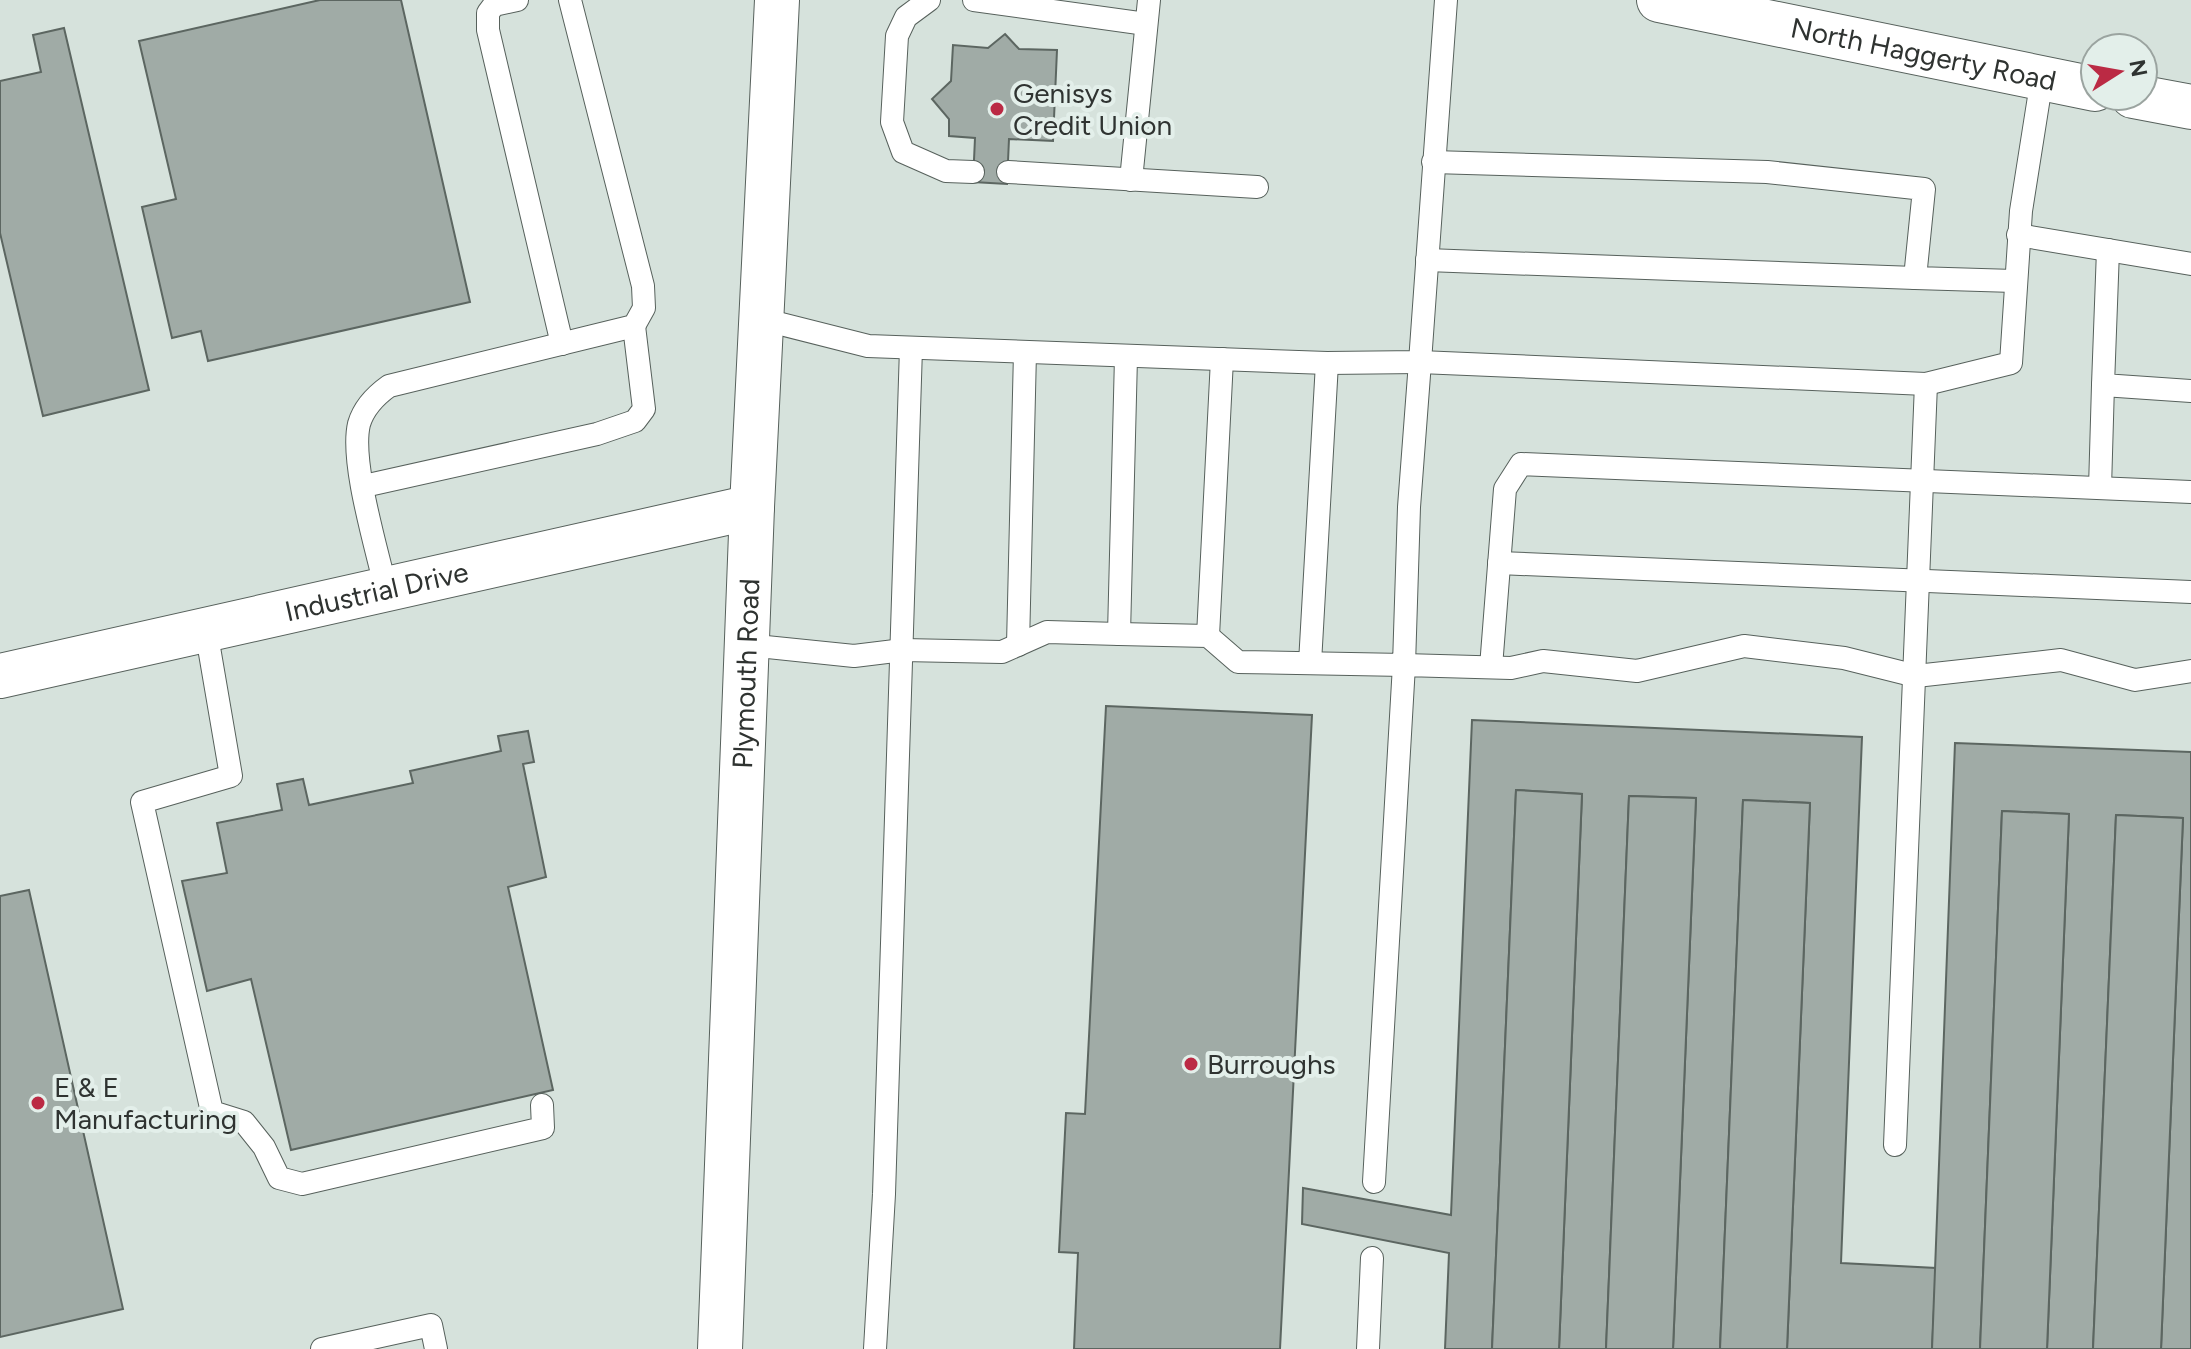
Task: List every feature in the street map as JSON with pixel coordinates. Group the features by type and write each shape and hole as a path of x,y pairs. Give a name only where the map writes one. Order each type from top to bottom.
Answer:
{"main road":[{"name":"Plymouth Road","path":"720,1349 752,507 777,0"},
{"name":"North Haggerty Road","path":"1659,0 2079,86"},
{"path":"2159,101 2191,107"},
{"name":"Industrial Drive","path":"0,676 752,507"}],"lane":[{"path":"517,0 494,5 488,13 488,30 562,344"},
{"path":"364,486 597,434 635,421 644,409 634,326 644,308 643,286 570,0"},
{"path":"929,0 906,17 897,36 892,122 903,152 946,171 973,172"},
{"path":"974,0 1146,24"},
{"path":"1131,180 1149,0"},
{"path":"1374,1182 1404,665 1409,507 1446,0"},
{"path":"761,319 868,346 1327,363 1420,362 1926,384 2011,363 2018,235 2042,78"},
{"path":"1433,162 1767,172 1924,189 1915,278"},
{"path":"1008,172 1257,187"},
{"path":"2018,235 2191,264"},
{"path":"2100,488 2108,250"},
{"path":"1427,260 2014,281"},
{"path":"386,590 356,440 360,421 372,398 389,386 634,326"},
{"path":"875,1349 884,1194 892,840 903,650 911,348"},
{"path":"1018,645 1025,352"},
{"path":"1119,634 1126,357"},
{"path":"1208,636 1222,359"},
{"path":"1310,663 1327,363"},
{"path":"1895,1145 1926,384"},
{"path":"2103,385 2191,391"},
{"path":"1491,667 1505,489 1521,464 2191,492"},
{"path":"1499,563 2191,592"},
{"path":"206,630 231,776 142,802 212,1112 244,1122 264,1147 279,1178 302,1184 543,1128 542,1105"},
{"path":"747,645 854,656 903,650 1002,652 1047,632 1208,636 1238,662 1511,668 1543,661 1637,671 1744,646 1844,658 1916,676 2061,660 2135,680 2191,671"},
{"path":"1368,1349 1372,1258"},
{"path":"322,1349 431,1325 436,1349"}],"building":[{"path":"320,0 401,0 470,302 208,361 201,331 172,338 142,207 176,199 139,41"},
{"path":"64,28 149,390 43,416 0,233 0,81 41,72 33,35"},
{"name":"Genisys Credit Union","path":"1005,34 1019,49 1057,50 1053,141 1009,139 1007,184 973,182 975,138 949,136 949,119 932,99 951,81 953,45 988,48"},
{"name":"Burroughs","path":"1106,706 1312,715 1280,1349 1074,1349 1078,1253 1059,1252 1066,1113 1085,1114"},
{"path":"1472,720 1862,737 1841,1263 1936,1268 1932,1349 1787,1349 1810,803 1743,800 1720,1349 1673,1349 1696,798 1629,796 1606,1349 1559,1349 1582,794 1516,790 1492,1349 1445,1349 1449,1253 1302,1224 1303,1188 1451,1215"},
{"path":"528,731 534,762 523,764 546,877 508,887 553,1090 291,1150 251,979 207,991 182,881 227,873 217,823 282,810 277,784 303,779 309,805 413,783 410,771 501,751 498,736"},
{"path":"1955,743 2191,752 2191,1349 2161,1349 2183,818 2116,815 2093,1349 2047,1349 2069,814 2002,811 1980,1349 1932,1349"},
{"path":"1516,790 1582,794 1559,1349 1492,1349"},
{"path":"1629,796 1696,798 1673,1349 1606,1349"},
{"path":"1743,800 1810,803 1787,1349 1720,1349"},
{"path":"2002,811 2069,814 2047,1349 1980,1349"},
{"path":"2116,815 2183,818 2161,1349 2093,1349"},
{"name":"E & E Manufacturing","path":"29,890 123,1309 0,1337 0,896"}],"place":[{"name":"Genisys Credit Union","path":"997,109"},
{"name":"Burroughs","path":"1191,1064"},
{"name":"E & E Manufacturing","path":"38,1103"}]}
